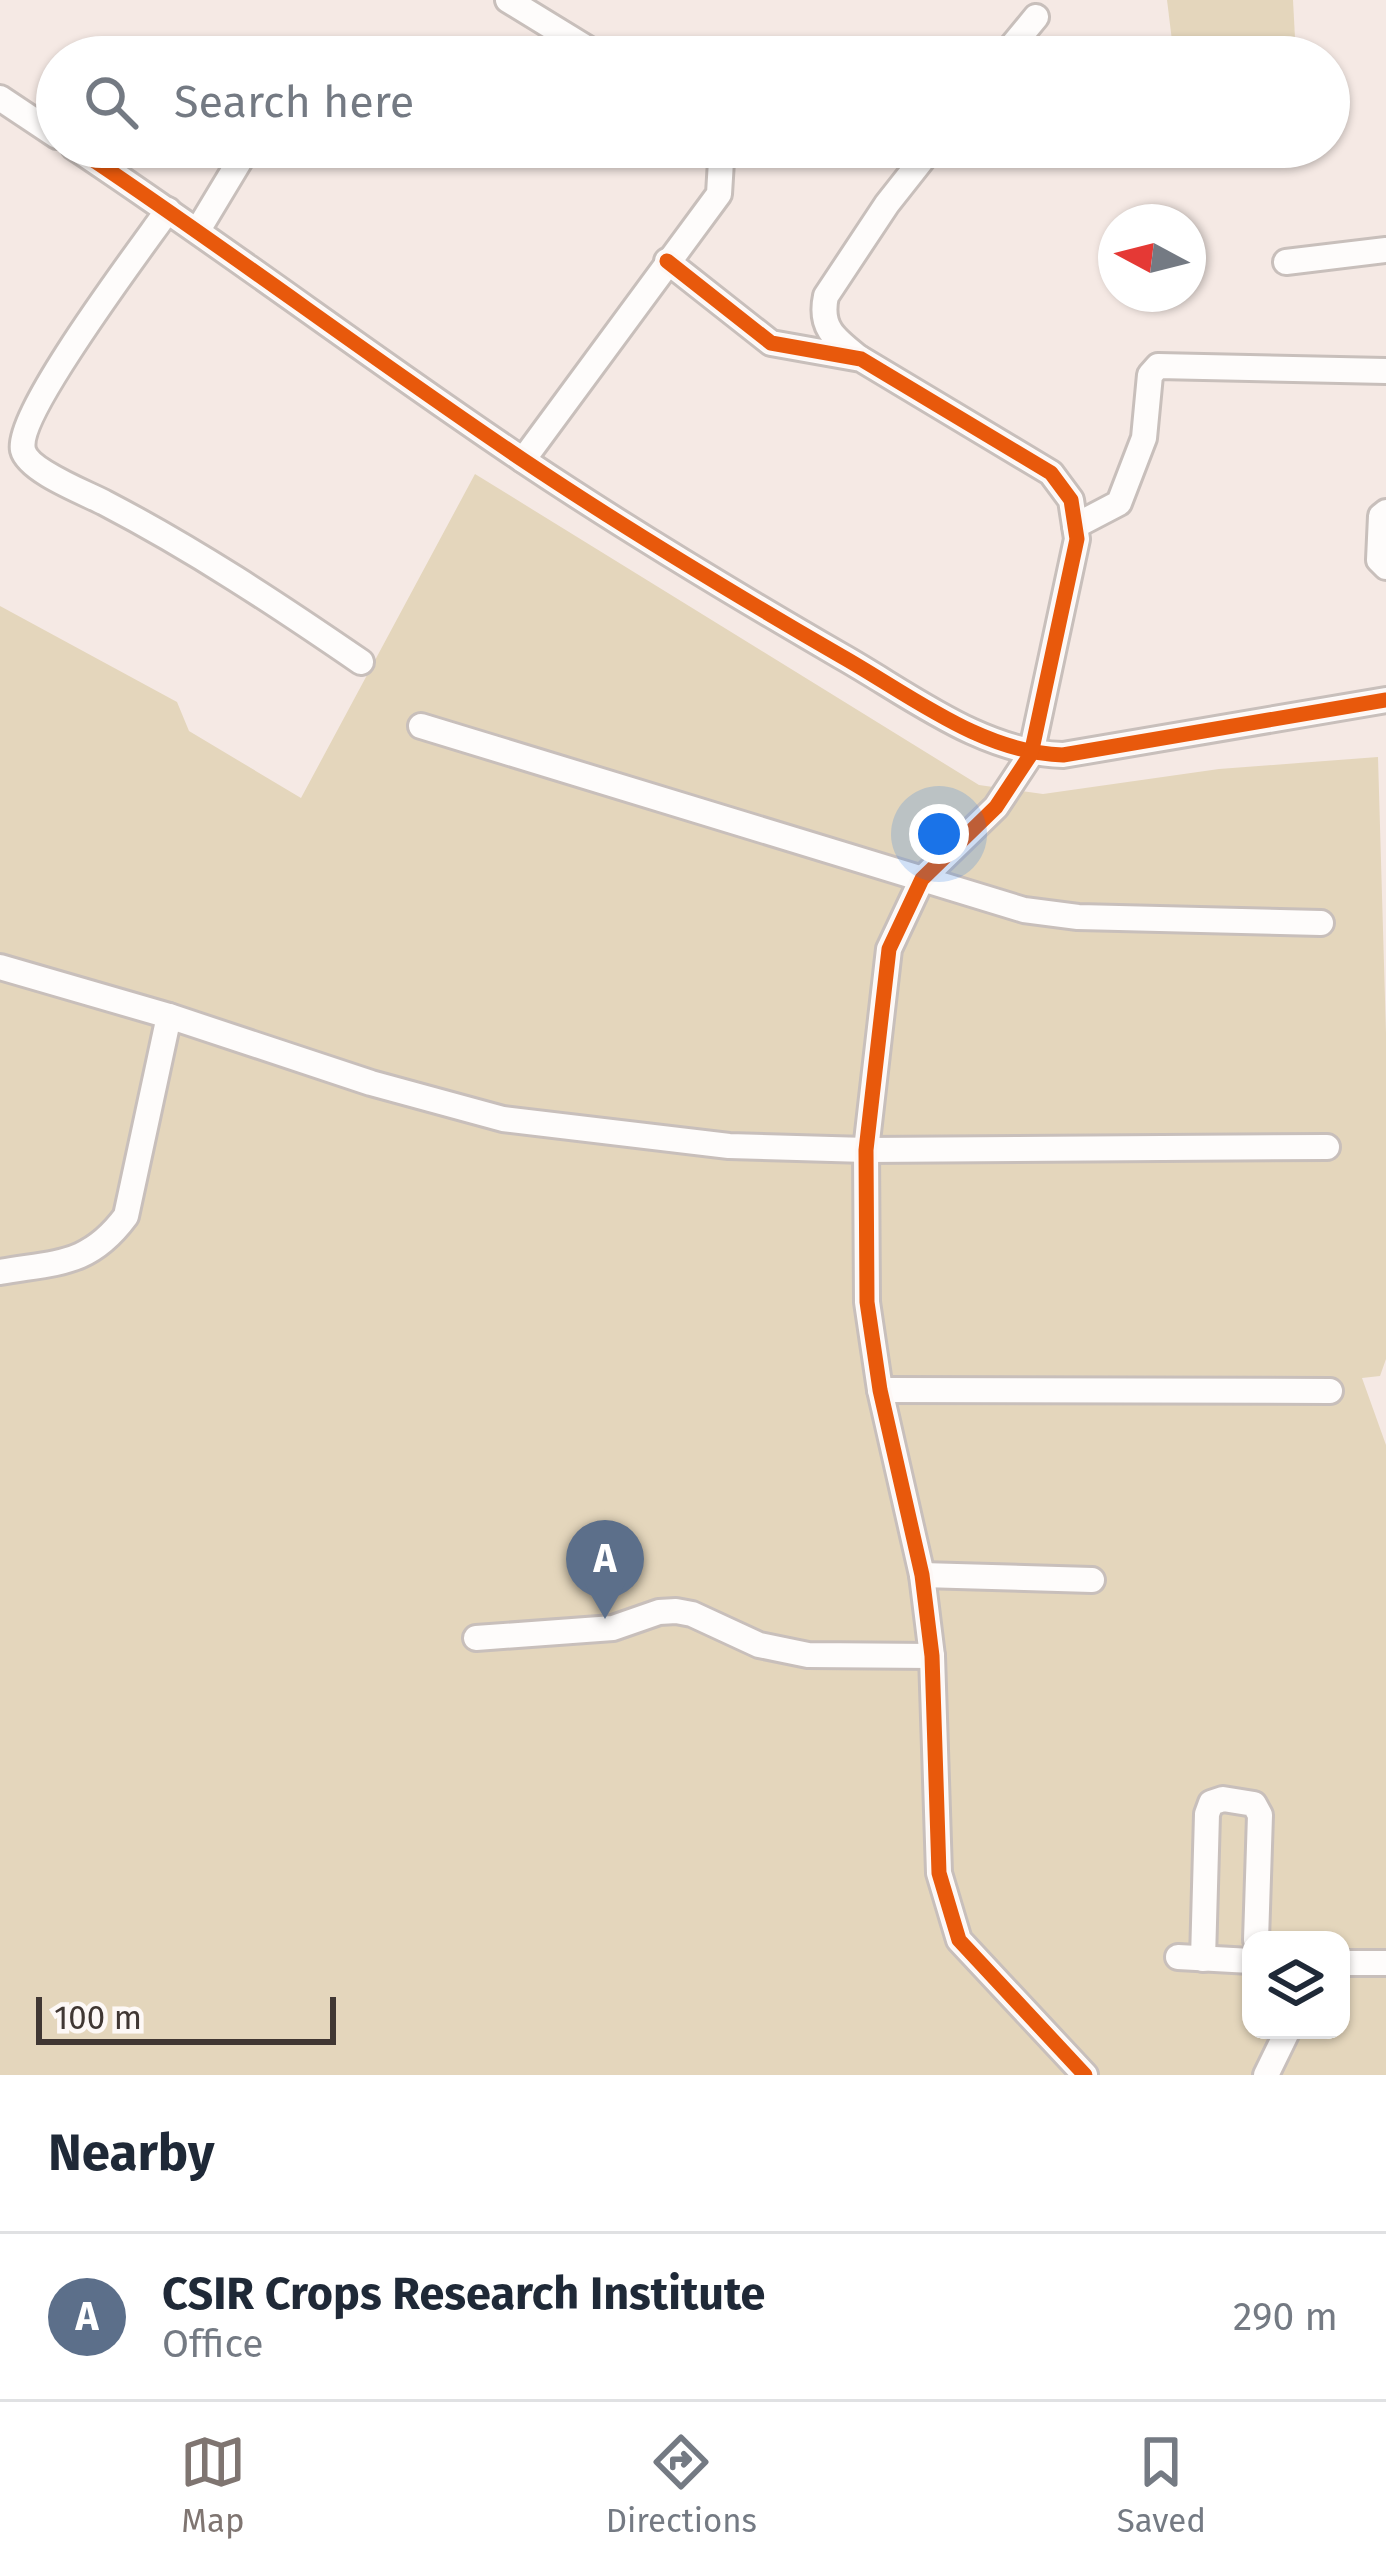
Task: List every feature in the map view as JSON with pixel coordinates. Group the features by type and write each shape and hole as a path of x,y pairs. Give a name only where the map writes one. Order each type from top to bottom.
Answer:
{"street":[{"path":"508,0 567,36"},
{"path":"1020,36 1036,16"},
{"path":"0,98 36,122"},
{"path":"106,168 524,460 798,631 986,738 1031,754 1063,755 1386,700"},
{"path":"198,230 235,168"},
{"path":"524,460 719,194 721,168"},
{"path":"915,168 826,296 822,314 829,334 861,359 1051,473 1070,500 1077,538 1031,754 996,807 922,879 889,949 866,1150 867,1302 880,1390 922,1575 932,1656 939,1874 959,1940 1085,2075"},
{"path":"169,210 43,394 31,414 22,448 28,460 52,476 201,555 361,662"},
{"path":"1286,262 1386,250"},
{"path":"667,261 771,344 861,359"},
{"path":"1075,526 1119,503 1144,438 1150,375 1158,366 1386,371"},
{"path":"1386,512 1381,516 1379,560 1386,567"},
{"path":"421,726 1024,910 1078,917 1321,923"},
{"path":"0,967 502,1119 729,1146 866,1150 1328,1147"},
{"path":"0,1272 81,1259 107,1242 126,1216 170,1016"},
{"path":"880,1390 1330,1391"},
{"path":"922,1575 1091,1580"},
{"path":"476,1638 613,1628 659,1612 676,1612 692,1614 759,1645 808,1655 932,1656"},
{"path":"1242,1961 1190,1958 1205,1826 1210,1803 1223,1799 1254,1804 1261,1815 1256,1931"},
{"path":"1350,1964 1386,1963"},
{"path":"1266,2075 1284,2039"}],"shaded area":[{"path":"1167,0 1293,0 1295,36 1171,36"},
{"path":"475,474 979,785 1043,794 1219,769 1378,757 1386,1033 1386,1359 1380,1376 1362,1378 1386,1445 1386,2075 0,2075 0,606 177,702 189,731 301,798"}],"cycle path":[{"path":"105,168 562,486 975,733 1033,752 1063,755 1386,700"},
{"path":"667,261 771,343 861,359 1051,473 1071,500 1077,539 1031,754 996,807 922,879 889,949 866,1150 867,1302 880,1390 922,1575 932,1656 939,1873 959,1940 1085,2075"}],"place":[{"name":"CSIR Crops Research Institute","path":"605,1619"}]}
